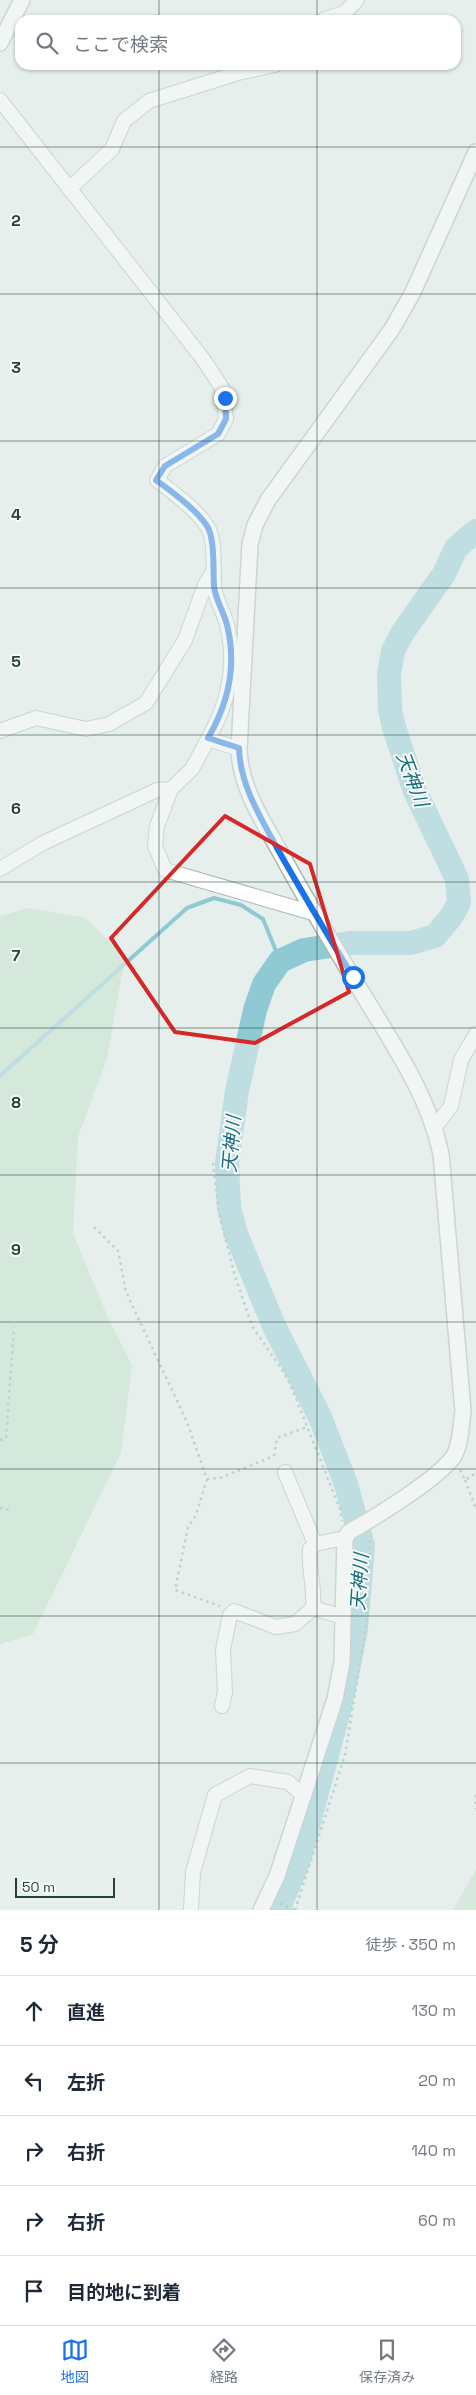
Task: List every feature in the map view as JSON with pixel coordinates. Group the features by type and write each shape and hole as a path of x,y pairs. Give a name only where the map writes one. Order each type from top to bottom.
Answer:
{"street":[{"path":"0,43 22,0"},
{"path":"338,15 344,13 357,0"},
{"path":"69,189 112,148 124,121 149,101 252,70"},
{"path":"0,100 203,359 222,388 226,419 218,434 165,466 156,480 177,496 208,527 216,568 214,587 228,626 231,665 228,695 221,716 192,769 171,788 157,826 155,846 165,870 312,912"},
{"path":"222,1706 225,1692 223,1650 230,1615 234,1611 276,1627 295,1624 313,1608 315,1590 309,1557 310,1549 316,1544 347,1535 438,1473 454,1455 458,1445 463,1411 441,1154 435,1127 414,1080 326,931 312,912 251,799 244,779 239,748 248,563 255,525 268,500 392,329 413,292 476,152"},
{"path":"0,732 36,718 86,729 109,724 146,703 185,640 205,585 216,568"},
{"path":"208,738 239,748"},
{"path":"0,869 43,843 157,790 171,788"},
{"path":"435,1127 451,1106 461,1060 476,1034"},
{"path":"285,1472 316,1544"},
{"path":"262,1910 277,1876 335,1699 342,1662 347,1535"},
{"path":"313,1608 343,1617"},
{"path":"191,1910 193,1872 215,1795 250,1776 288,1782 304,1796"}],"path":[{"path":"213,1164 219,1214 235,1276 249,1318 252,1326 283,1371 340,1509 347,1535"},
{"path":"94,1227 118,1251 126,1292 188,1422 207,1479 196,1515 188,1528 175,1590 234,1611"},
{"path":"0,1440 6,1438 14,1327"},
{"path":"207,1479 220,1478 274,1456 277,1438 307,1427"},
{"path":"454,1455 476,1509"},
{"path":"465,1480 476,1473"},
{"path":"0,1508 12,1510"},
{"path":"476,1795 476,1809"},
{"path":"279,1902 294,1910"}],"highlighted area":[{"path":"225,816 310,864 349,992 255,1043 175,1032 111,938"}],"green space":[{"path":"29,908 85,918 125,956 107,1059 78,1137 73,1233 108,1318 132,1365 121,1453 33,1634 0,1644 0,916"},
{"path":"476,1869 476,1910 453,1910 454,1908"}],"waterway":[{"name":"天神川","path":"278,1910 299,1860 341,1703 356,1629 363,1546 346,1484 320,1417 274,1326 236,1234 229,1208 227,1163 237,1091 255,1010 264,984 280,961 304,950 350,943 411,943 435,936 451,917 459,903 457,879 414,789 394,727 390,710 389,674 393,651 403,632 444,574 456,548 476,531"},
{"path":"0,1076 187,908 214,898 241,905 263,919 280,961"}],"route":[{"path":"225,398 226,419 218,434 165,466 156,480 177,496 208,527 216,568 214,587 228,626 231,665 228,695 221,716 208,738 239,748 244,779 251,799 312,912 326,931 353,977"}]}
